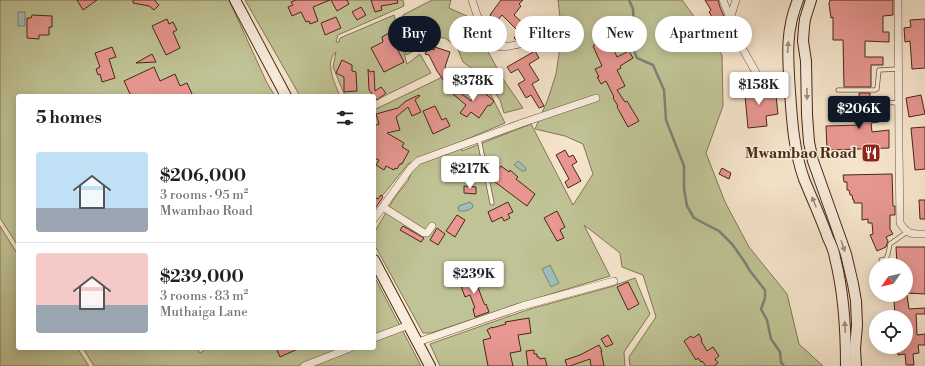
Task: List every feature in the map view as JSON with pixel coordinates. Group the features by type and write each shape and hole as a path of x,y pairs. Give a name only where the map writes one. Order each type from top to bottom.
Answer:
{"main road":[{"path":"235,0 285,94"},
{"path":"798,0 791,18 787,52 794,136 797,155 805,180 835,256 843,300 846,338 846,366"},
{"path":"811,0 805,19 804,34 809,142 813,161 846,254 853,284 856,301 857,325 855,349 856,366"},
{"path":"376,264 430,366"}],"street":[{"path":"472,0 477,15 492,44 497,47 515,45"},
{"path":"723,0 729,16"},
{"path":"731,16 736,0"},
{"path":"898,0 900,223 907,232 911,234 925,234"},
{"path":"744,52 762,83"},
{"path":"376,216 410,169 418,161 596,98"},
{"path":"383,207 424,233 427,233 432,226"},
{"path":"418,342 522,306 614,281"},
{"path":"376,337 409,325"},
{"path":"304,366 345,350"}],"lane":[{"path":"838,90 875,90 877,89 879,70 898,69"},
{"path":"874,100 880,102 898,103"},
{"path":"479,139 492,203"},
{"path":"886,258 890,244 907,232"}],"green space":[{"path":"0,0 229,0 267,83 274,94 16,94 16,243 0,218"},
{"path":"245,0 403,0 404,6 338,35 336,42 339,42 340,38 388,18 388,52 404,52 407,64 420,54 431,73 376,100 376,94 344,94 333,67 336,52 331,61 331,67 333,79 339,94 299,94"},
{"path":"432,0 451,0 449,8 467,16 449,16 449,41 445,38 441,38 441,16 403,15"},
{"path":"558,0 682,0 694,16 655,16 655,52 720,52 722,55 723,106 706,153 725,202 749,247 787,294 799,344 823,366 630,366 629,357 656,317 643,275 622,267 620,253 584,225 610,276 521,303 431,333 423,333 376,248 376,230 395,197 408,181 416,161 408,164 376,204 376,109 461,68 485,83 505,123 460,142 462,151 531,124 573,205 593,174 583,144 565,136 535,129 548,99 556,74 559,52 584,52 584,16 560,16"},
{"path":"459,52 488,52 503,79 523,108 504,113 500,100 485,78 463,62"},
{"path":"0,226 16,252 16,350 78,350 89,366 0,366"},
{"path":"635,278 650,314 624,352 625,366 440,366 430,344 530,309 610,287"},
{"path":"376,280 421,366 94,366 84,350 198,350 200,353 205,350 376,350"}],"water":[{"path":"18,12 25,12 25,26 18,26"},
{"path":"518,161 525,167 525,171 522,171 514,165"},
{"path":"470,202 473,207 472,208 459,211 459,206"},
{"path":"550,265 559,283 551,287 542,269"}],"building":[{"path":"77,0 97,0 83,10"},
{"path":"133,0 155,0 159,5 154,10 149,6 133,3"},
{"path":"296,0 330,0 313,7 318,21 310,24 309,21 306,22 301,12 292,16 288,7 293,5 291,2"},
{"path":"331,0 347,0 349,4 337,11"},
{"path":"371,0 397,0 398,3 381,6 382,10 375,12"},
{"path":"501,0 523,0 519,4 521,6 514,15 515,28 507,20 507,16 490,15"},
{"path":"705,0 718,0 724,16 711,16 709,12 711,10"},
{"path":"830,0 893,0 893,15 883,16 883,32 889,32 889,42 865,41 865,57 883,57 883,65 871,65 871,87 844,87 843,40 833,40 833,17 831,18 829,4"},
{"path":"361,7 366,15 357,20 352,12"},
{"path":"32,15 52,16 52,27 49,27 49,35 39,35 39,39 27,38 27,18 31,18"},
{"path":"336,17 341,28 325,35 321,23"},
{"path":"167,19 169,24 173,22 177,30 173,32 180,48 166,55 152,26"},
{"path":"925,19 925,68 912,69 910,41 905,42 904,28 911,27 910,20"},
{"path":"388,34 388,52 399,52 404,62 384,72 371,48 383,42 382,37"},
{"path":"112,47 116,57 109,59 115,78 102,82 100,74 98,75 96,69 100,67 95,53"},
{"path":"441,49 450,52 445,67 451,77 444,81 429,55 425,54 426,52 441,52"},
{"path":"536,52 539,58 529,64 539,80 532,84 544,106 539,108 531,95 526,98 518,84 525,80 518,69 511,73 507,67"},
{"path":"596,52 615,52 617,57 630,52 633,58 620,66 621,68 617,70 625,86 617,90 625,102 627,101 639,121 628,127 617,107 618,106 606,81 601,84 597,77 599,77 595,69 602,66"},
{"path":"152,54 156,62 136,63"},
{"path":"342,60 352,65 352,71 356,72 357,91 344,92 344,77 336,73"},
{"path":"154,67 160,81 175,74 180,86 187,83 192,94 130,94 124,81"},
{"path":"368,69 370,72 374,71 375,91 381,87 386,93 377,100 376,94 372,94 369,90"},
{"path":"757,84 758,93 772,90 773,97 776,96 778,114 766,116 767,126 748,128 744,85"},
{"path":"450,85 471,101 480,89 494,101 490,106 488,105 479,118 471,112 467,117 460,113 466,105 447,89"},
{"path":"859,93 870,93 870,106 871,108 878,108 879,122 871,123 872,132 889,130 889,148 827,150 826,126 859,125 859,112 849,112 849,106 854,106 854,99 859,99"},
{"path":"419,95 420,96 415,100 421,112 412,116 408,107 396,117 400,130 387,133 404,143 402,147 409,151 402,164 400,164 397,169 395,168 394,170 386,166 384,170 376,165 379,160 376,159 376,125 379,124 376,114 398,108 406,101"},
{"path":"921,95 925,114 909,117 906,98"},
{"path":"435,106 442,120 446,118 450,126 433,134 423,111"},
{"path":"925,127 925,169 915,170 911,128"},
{"path":"565,150 569,157 573,155 577,162 572,165 581,181 568,188 565,182 569,179 556,155"},
{"path":"501,166 509,172 510,170 518,177 516,179 535,194 527,206 491,179"},
{"path":"722,168 731,173 729,179 719,174"},
{"path":"892,174 893,206 895,206 895,215 890,215 890,229 893,234 886,237 888,241 886,247 877,251 870,235 873,234 872,223 868,223 868,219 862,220 862,203 854,203 852,195 850,195 849,190 847,190 847,182 844,182 843,175"},
{"path":"464,186 476,187 476,194 464,193"},
{"path":"381,195 383,197 376,207 376,198 378,199"},
{"path":"919,200 925,200 925,219 920,219"},
{"path":"508,202 513,212 508,214 510,218 504,221 502,217 492,222 488,212"},
{"path":"557,211 565,227 560,230 564,238 557,241 544,218"},
{"path":"457,215 465,220 455,237 446,231"},
{"path":"403,226 424,238 421,242 400,230"},
{"path":"437,228 445,234 438,245 430,240"},
{"path":"896,247 925,247 925,294 913,293 913,258 897,258"},
{"path":"469,274 471,280 475,279 483,301 489,312 475,317 473,309 475,308 470,295 465,297 461,286 464,285 461,277"},
{"path":"628,282 639,304 628,310 617,287"},
{"path":"894,302 908,302 909,309 925,308 925,314 916,314 917,335 925,334 925,345 918,345 919,353 913,354 913,310 895,310"},
{"path":"529,318 531,333 518,335 521,351 510,353 513,366 488,366 483,340 491,338 487,330 492,327 506,324 505,322"},
{"path":"699,334 707,351 713,347 719,356 715,359 718,363 714,366 706,366 698,358 696,360 684,341 691,336 693,338"},
{"path":"608,335 613,344 606,347 601,339"},
{"path":"599,345 602,351 604,366 591,366 590,359 567,366 565,360 580,355"},
{"path":"277,350 296,350 280,357"},
{"path":"534,350 534,354 537,354 537,357 540,359 545,358 547,366 528,366 526,351"},
{"path":"905,354 913,354 914,365 906,365"}],"waterway":[{"path":"629,0 633,9 634,32 631,44 637,58 653,65 664,90 666,120 684,166 684,189 687,206 694,218 719,231 732,244 765,290 765,298 761,309 767,320 771,339 780,352 781,362 784,366"}],"place":[{"name":"Mwambao Road","path":"871,153"}]}
